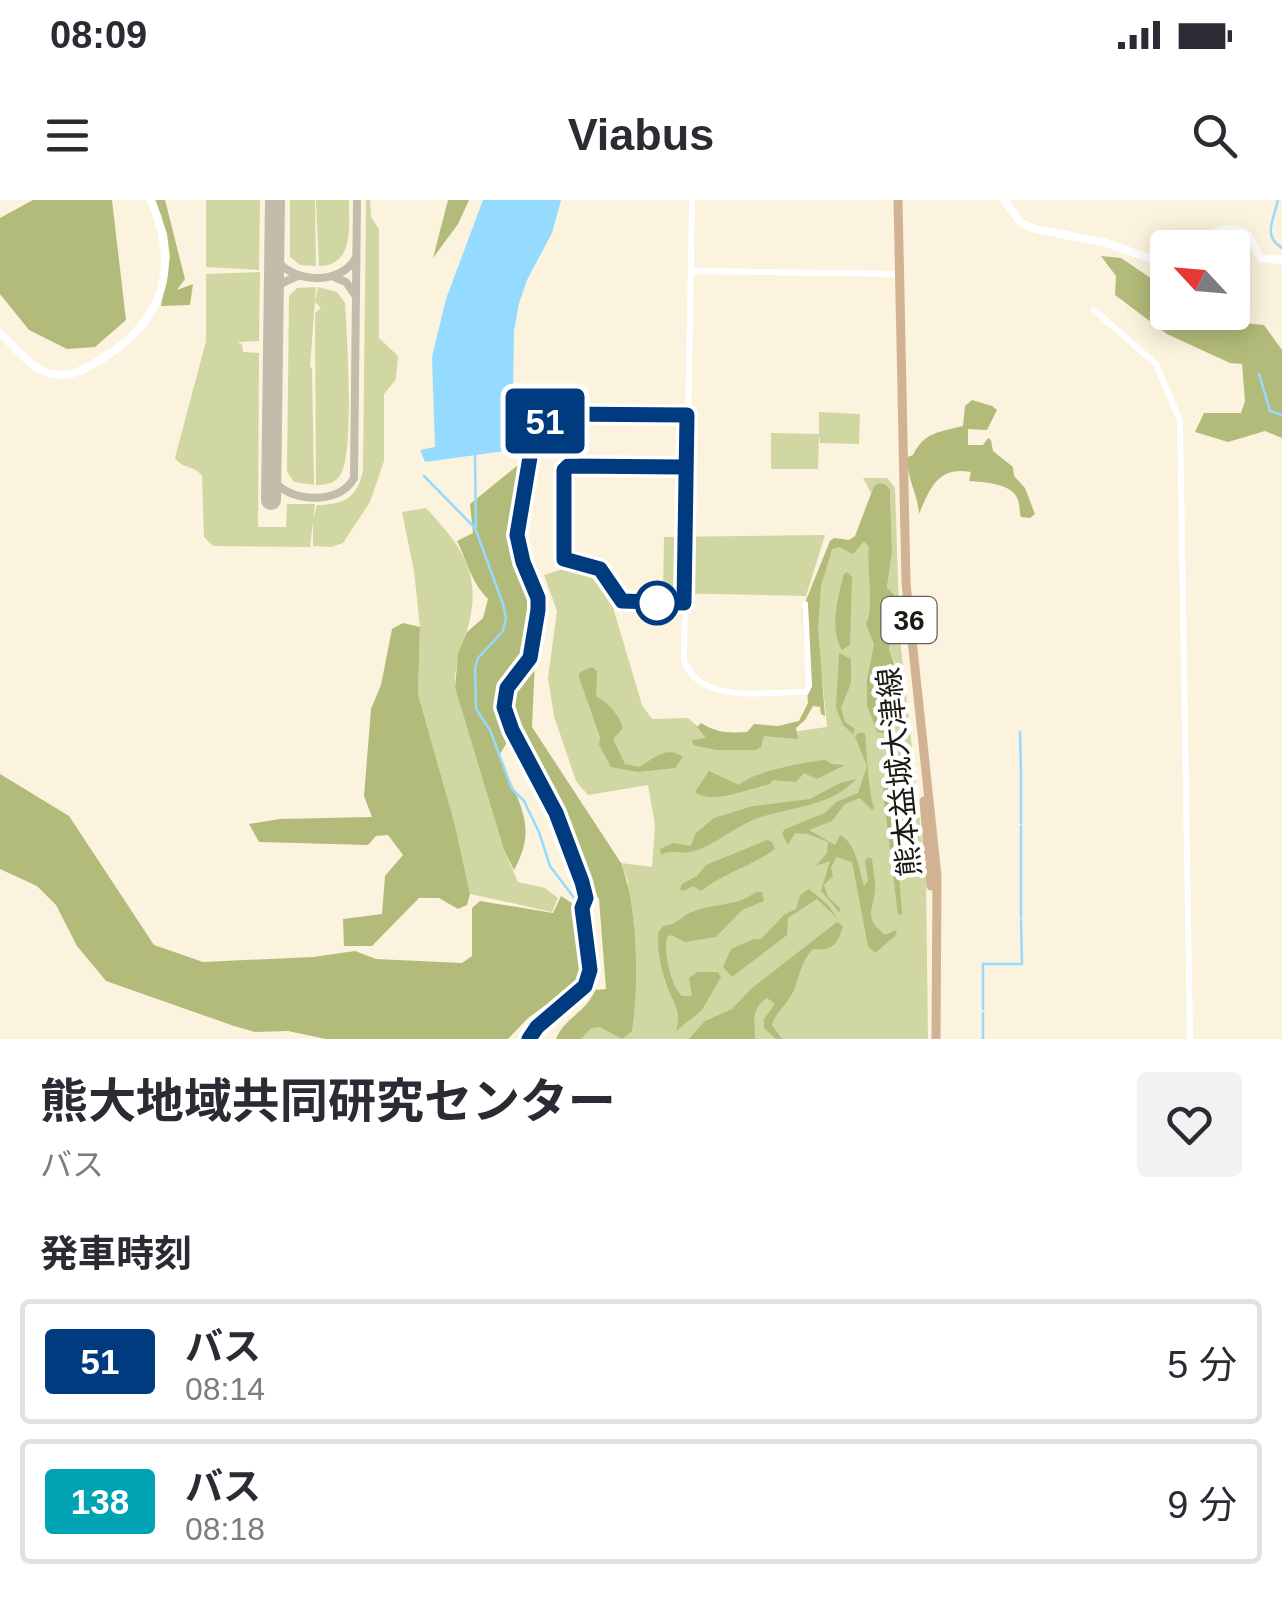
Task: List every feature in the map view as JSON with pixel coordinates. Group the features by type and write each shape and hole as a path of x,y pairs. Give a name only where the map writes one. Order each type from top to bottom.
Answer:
{"main road":[{"path":"0,334 40,369 58,375 87,368 123,345 152,311 164,279 164,234 151,200"},
{"name":"熊本益城大津線","path":"896,200 902,586 931,878 934,1039"},
{"path":"1004,200 1022,223 1036,229 1106,243 1150,257"},
{"path":"1250,240 1261,258 1282,260"}],"street":[{"path":"692,200 685,467 684,660 688,673 703,687 720,691 808,690 805,604"},
{"path":"691,272 899,274"},
{"path":"1094,310 1156,364 1180,421 1190,1039"},
{"path":"529,1039 537,1027 585,986 590,970 582,882 556,813 504,707 507,688 530,658 538,610 538,598 517,535 532,445 538,428 558,414 687,415"},
{"path":"684,603 622,601 600,569 567,561 563,556 565,467 685,467"}],"green space":[{"path":"33,200 112,200 126,320 95,347 67,349 29,330 0,294 0,218"},
{"path":"154,200 165,200 185,279 177,290 193,284 190,305 161,306 170,257 167,233"},
{"path":"206,200 260,200 259,270 206,267"},
{"path":"290,200 315,200 316,266 300,265 290,257"},
{"path":"316,200 349,200 349,233 344,252 330,264 319,266"},
{"path":"366,200 370,200 371,217 379,229 379,338 398,356 396,379 384,394 384,461 370,502 343,543 331,547 313,546 313,521 310,547 213,546 204,537 202,476 175,458 206,341 206,274 260,272 259,341 237,342 242,344 243,352 259,353 258,527 286,527 287,504 315,504 313,519 317,505 348,498 358,487 363,470"},
{"path":"448,200 469,200 458,224 433,258"},
{"path":"1101,256 1121,258 1150,278 1150,321 1115,295 1116,276"},
{"path":"316,287 310,367 314,485 294,482 287,472 289,296 297,288"},
{"path":"318,287 337,292 345,303 348,364 346,458 337,479 324,485 316,485 315,313 321,308 315,302"},
{"path":"1250,324 1264,325 1282,350 1282,438 1265,431 1228,442 1195,432 1204,413 1241,413 1245,401 1242,364 1230,363 1162,330 1250,330"},
{"path":"972,400 997,410 987,430 968,429 968,445 983,445 988,438 991,440 993,451 1013,467 1014,476 1025,488 1035,514 1030,518 1021,517 1018,500 1010,490 997,484 969,481 971,472 960,471 950,472 937,481 919,514 908,457 928,437 963,426 965,406"},
{"path":"819,412 860,414 859,444 820,443"},
{"path":"771,433 819,434 818,469 771,469"},
{"path":"528,461 514,541 538,575 548,607 536,637 532,727 621,863 627,881 634,924 636,991 632,1031 622,1039 600,1027 591,1028 581,1039 556,1039 595,990 606,989 599,899 582,875 567,839 553,825 523,757 509,739 500,754 525,824 522,853 514,870 504,850 455,688 458,654 467,632 483,618 488,599 457,541 473,533 470,504"},
{"path":"863,478 887,478 895,488 900,638 926,877 928,1039 576,1039 582,1020 623,1028 628,881 621,863 652,867 655,825 648,785 588,795 576,781 554,716 548,678 557,611 544,575 572,566 604,577 642,705 652,719 688,718 721,742 827,727 822,677 811,630 812,608 833,542 842,544 866,534 876,542 885,687 898,670 889,649 896,623 887,588 892,552 890,491 874,486 871,493"},
{"path":"880,483 890,490 892,552 887,588 894,595 897,612 889,649 900,680 888,734 877,732 867,705 874,644 866,624 870,608 869,547 864,541 853,554 839,547 832,549 821,586 818,629 825,716 820,707 813,706 796,728 798,739 764,736 756,750 716,750 693,745 692,740 706,738 697,727 701,723 718,731 747,732 754,724 778,726 799,721 808,703 802,610 830,541 855,536 874,486"},
{"path":"426,508 460,551 471,579 471,614 456,667 455,688 504,850 518,882 545,888 558,898 552,912 470,894 418,694 420,627 402,512"},
{"path":"825,535 806,596 663,593 664,537"},
{"path":"847,572 852,577 850,645 842,650 836,633 836,613"},
{"path":"403,623 420,627 418,694 470,894 467,905 458,909 439,898 419,898 372,946 344,946 343,919 382,914 385,876 403,855 388,835 376,836 368,845 259,842 249,824 280,819 372,817 364,796 371,709 381,685 392,629"},
{"path":"839,653 851,659 851,683 841,708 845,722 855,729 853,734 843,725 836,708"},
{"path":"592,667 597,671 596,696 612,709 623,728 613,739 625,764 639,767 671,752 683,757 675,768 638,772 611,767 599,745 600,737 579,677 580,672"},
{"path":"865,733 874,808 860,798 845,804 832,821 809,830 835,845 840,835 850,844 864,886 868,881 865,860 872,859 872,919 885,935 897,930 875,953 868,946 852,862 836,857 831,868 833,876 824,885 828,897 841,909 839,912 821,891 830,861 816,866 827,853 828,842 795,833 788,845 782,833 858,793 867,766 855,737"},
{"path":"825,760 845,765 817,779 804,773 796,782 773,780 731,795 711,797 695,792 709,771 739,785 766,772"},
{"path":"891,768 897,772 897,803 910,824 907,836 897,847 902,914 898,915 883,791"},
{"path":"0,774 69,816 154,945 203,962 355,951 376,959 462,963 472,956 472,908 480,901 553,913 561,896 579,908 583,978 528,1018 508,1039 326,1039 288,1031 255,1032 234,1026 106,981 77,946 56,905 37,886 0,869"},
{"path":"856,779 835,795 755,819 699,849 661,855 660,849 673,843 691,846 695,834 714,818 753,806 810,799"},
{"path":"767,840 775,849 766,855 701,891 693,886 680,890 706,865"},
{"path":"809,889 838,919 817,899 788,918 787,935 732,977 723,967 731,949 761,939 785,914 796,909 800,895"},
{"path":"762,892 764,901 742,910 716,937 685,942 667,937 669,968 682,996 692,996 689,978 697,972 718,972 721,977 702,1010 676,1031 677,1012 662,971 658,933 663,926 692,912"},
{"path":"837,922 843,926 837,942 808,954 791,996 772,1025 782,1039 776,1039 764,1028 764,1019 775,1004 767,998 756,1011 755,1039 689,1039 705,1021 732,1009 752,988"}],"water":[{"path":"483,200 561,200 552,233 519,303 514,331 512,450 425,462 420,450 435,447 432,357 446,299"}],"waterway":[{"path":"1278,200 1271,233 1282,248"},
{"path":"1259,374 1270,411 1282,415"},
{"path":"475,456 476,527"},
{"path":"424,476 475,528 503,604 503,631 478,658 475,668 476,709 490,730 512,789 524,801 539,832 550,866 575,899 587,963"},
{"path":"1020,732 1021,775"},
{"path":"1021,777 1021,823"},
{"path":"1021,826 1021,917"},
{"path":"983,1009 983,964 1022,964 1021,920"},
{"path":"524,1039 585,975"},
{"path":"983,1013 983,1039"}],"taxiway":[{"path":"271,477 288,492 313,498 337,493 354,478 357,200"},
{"path":"274,254 290,271 314,278 339,273 356,257"},
{"path":"274,297 282,283 298,276"},
{"path":"332,276 346,282 355,295"}],"runway":[{"path":"271,500 275,200"}],"bus line":[{"name":"51","path":"529,1039 537,1027 585,986 590,970 582,882 556,813 544,796 504,707 507,688 528,664 538,610 538,598 517,535 532,445 538,428 558,414 687,415 684,603 627,602 618,598 600,569 564,559 565,467 683,467"}]}
